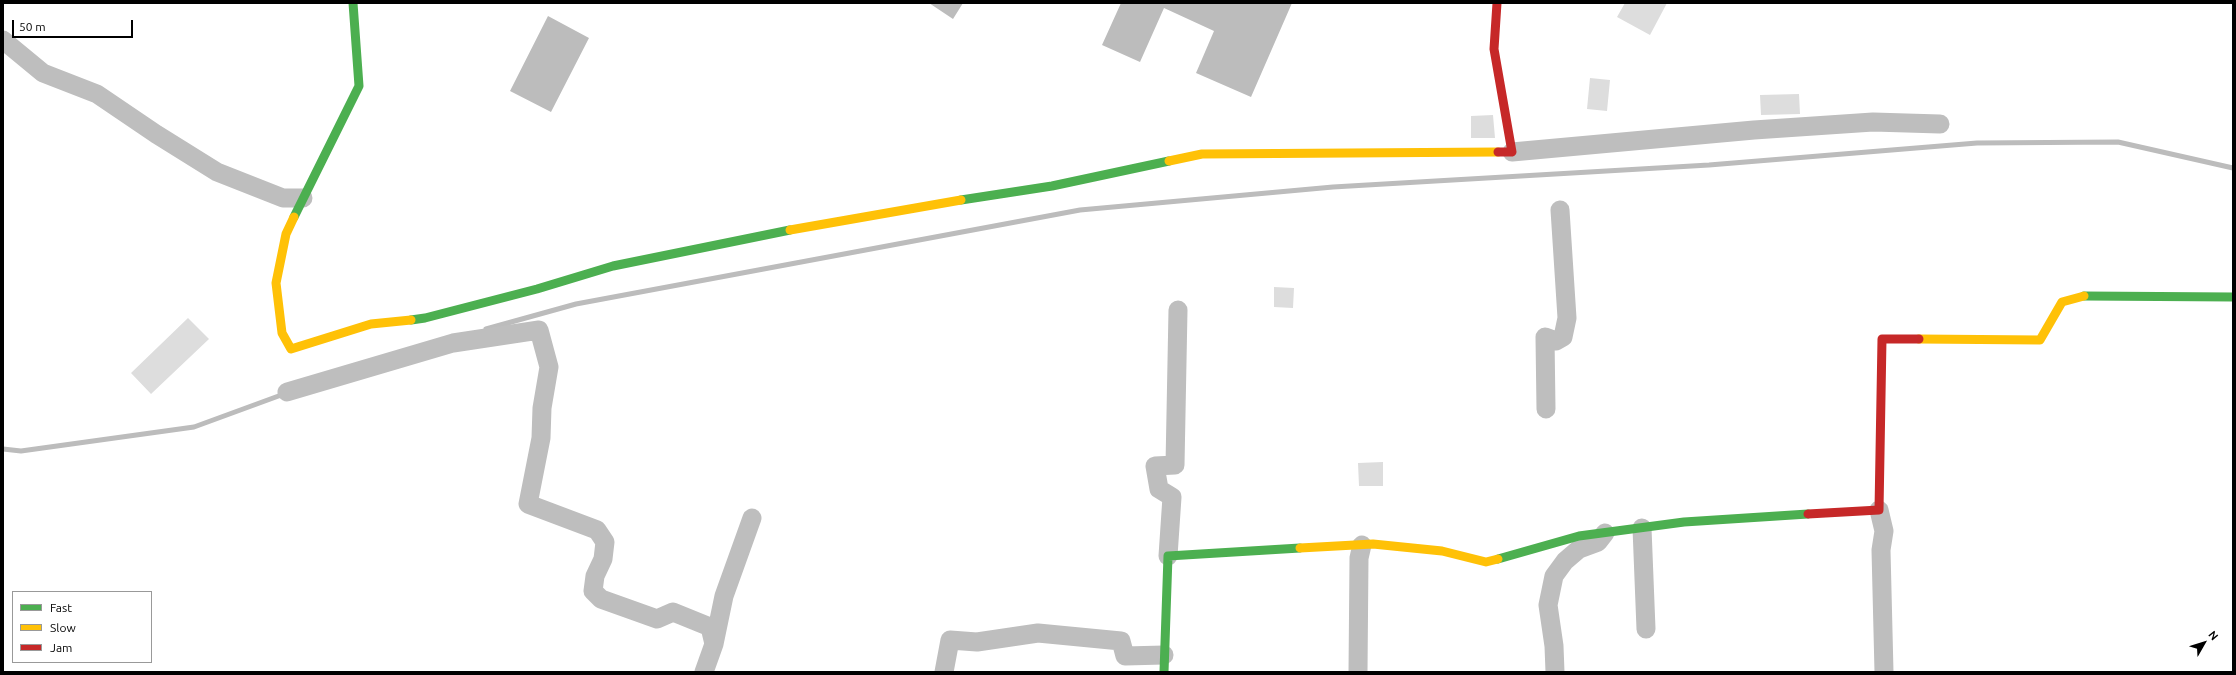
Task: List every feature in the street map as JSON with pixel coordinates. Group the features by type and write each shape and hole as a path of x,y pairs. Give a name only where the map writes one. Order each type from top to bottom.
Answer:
{"street":[{"path":"353,3 359,86 286,234 276,283 282,333 292,349 371,324 425,318 537,289 613,266 710,245 900,210 1052,186 1202,154 1512,152 1754,130 1873,122 1940,124"},
{"path":"1497,3 1494,49 1512,152"},
{"path":"3,40 43,73 97,94 156,134 217,172 283,198 304,198"},
{"path":"1546,409 1545,337 1556,341 1563,337 1567,318 1560,210"},
{"path":"1884,672 1881,550 1884,531 1879,510 1882,339 2040,340 2062,302 2082,296 2233,297"},
{"path":"944,672 950,640 977,642 1038,633 1121,641 1125,656 1164,664 1172,496 1159,489 1155,466 1175,466 1178,310"},
{"path":"287,392 453,343 539,330 549,368 542,408 541,438 528,504 597,530 605,542 603,559 595,576 593,591 601,599 657,619 673,612 710,627 714,644"},
{"path":"1168,556 1372,544 1442,551 1486,562 1580,536 1684,522 1879,510"},
{"path":"704,672 714,644 724,596 752,518"},
{"path":"1642,528 1646,629"},
{"path":"1555,672 1554,646 1548,605 1554,576 1565,561 1578,549 1598,542 1606,533"},
{"path":"1358,672 1359,558 1362,545"}],"shaded area":[{"path":"929,3 963,3 953,19"},
{"path":"1121,3 1292,3 1251,97 1196,73 1214,31 1164,8 1140,62 1102,45"},
{"path":"548,16 589,38 551,112 510,91"}],"building":[{"path":"1625,3 1667,3 1650,35 1617,17"},
{"path":"1590,78 1610,80 1607,111 1587,109"},
{"path":"1799,94 1800,114 1761,115 1760,95"},
{"path":"1493,115 1495,138 1471,138 1471,116"},
{"path":"1274,287 1294,288 1293,308 1274,307"},
{"path":"188,318 209,339 151,394 131,373"},
{"path":"1383,462 1383,486 1359,486 1358,463"}],"waterway":[{"path":"486,329 576,304 1080,210 1333,187 1709,165 1977,143 2118,142 2233,168"},
{"path":"3,449 21,451 194,427 284,394"}],"traffic: fast":[{"path":"294,217 359,86 353,3"},
{"path":"961,200 1052,186 1169,161"},
{"path":"411,320 425,318 537,289 613,266 790,230"},
{"path":"2084,296 2233,297"},
{"path":"1498,559 1579,536 1684,522 1808,514"},
{"path":"1164,672 1168,556 1300,548"}],"traffic: slow":[{"path":"1169,161 1202,154 1498,152"},
{"path":"790,230 961,200"},
{"path":"294,217 286,234 276,283 282,333 291,349 371,324 411,320"},
{"path":"1919,339 2040,340 2062,302 2084,296"},
{"path":"1300,548 1373,544 1442,551 1486,562 1498,559"}],"traffic: jam":[{"path":"1497,3 1494,49 1512,152 1498,152"},
{"path":"1808,514 1879,510 1882,339 1919,339"}]}
